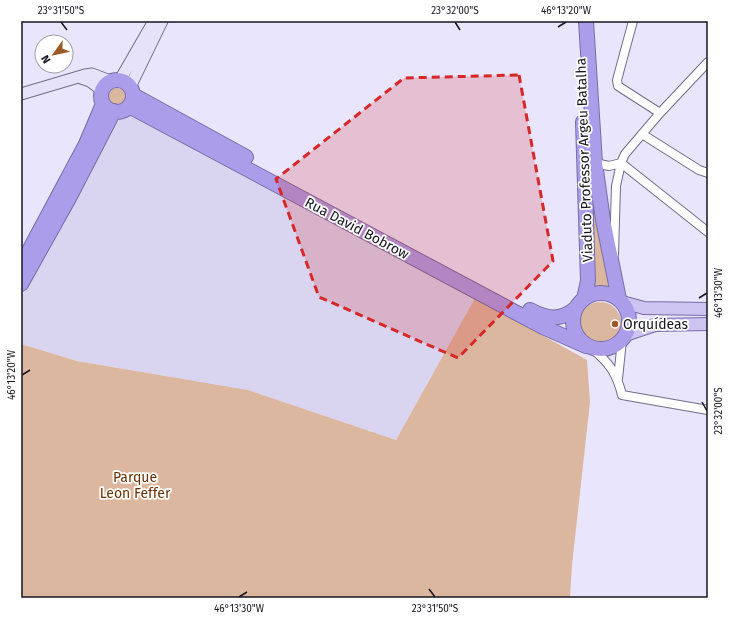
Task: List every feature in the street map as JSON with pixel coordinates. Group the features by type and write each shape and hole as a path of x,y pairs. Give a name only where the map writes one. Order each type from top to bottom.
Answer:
{"highway":[{"name":"Viaduto Professor Argeu Batalha","path":"580,21 595,163 603,220 620,301"},
{"name":"Viaduto Professor Argeu Batalha","path":"580,304 588,281 584,57 586,21"},
{"path":"21,265 91,133 118,94"},
{"path":"21,284 69,198 118,94"},
{"name":"Rua David Bobrow","path":"118,94 538,315 551,319 560,318 590,295 601,293 612,295 620,301"},
{"name":"Rua David Bobrow","path":"118,94 543,327 589,347 610,348 624,337"},
{"path":"620,301 629,317 629,326 624,337"},
{"path":"580,304 574,327 579,338 589,347"}],"main road":[{"path":"118,94 154,21"},
{"path":"118,94 162,21"},
{"path":"21,94 92,74 118,94"},
{"path":"620,301 644,308 708,309"},
{"path":"624,337 655,325 708,324"}],"street":[{"path":"634,21 618,80 618,86 660,113"},
{"path":"613,272 616,186 621,163 625,154 660,113 708,62"},
{"path":"642,134 699,170 708,174"},
{"path":"595,163 609,166 621,163"},
{"path":"621,163 708,232"},
{"path":"618,380 624,337"},
{"path":"589,347 607,362 618,380 622,395 708,410"}],"highlighted area":[{"path":"519,75 553,261 458,358 319,297 276,179 404,78"}],"shaded area":[{"path":"131,112 475,298 396,440 248,390 77,361 21,344 21,298 121,117 126,113"}],"green space":[{"path":"117,88 123,91 126,97 123,103 117,106 111,103 108,97 111,91"},
{"path":"591,168 610,293 602,291 591,293"},
{"name":"Parque Leon Feffer","path":"475,298 587,360 590,402 572,565 570,598 21,598 21,344 77,361 248,390 396,440"},
{"path":"596,302 604,302 612,305 618,311 621,323 618,335 612,341 604,344 596,344 588,341 582,335 579,327 579,319 582,311 588,305"}],"place":[{"name":"Orquídeas","path":"615,324"}]}
